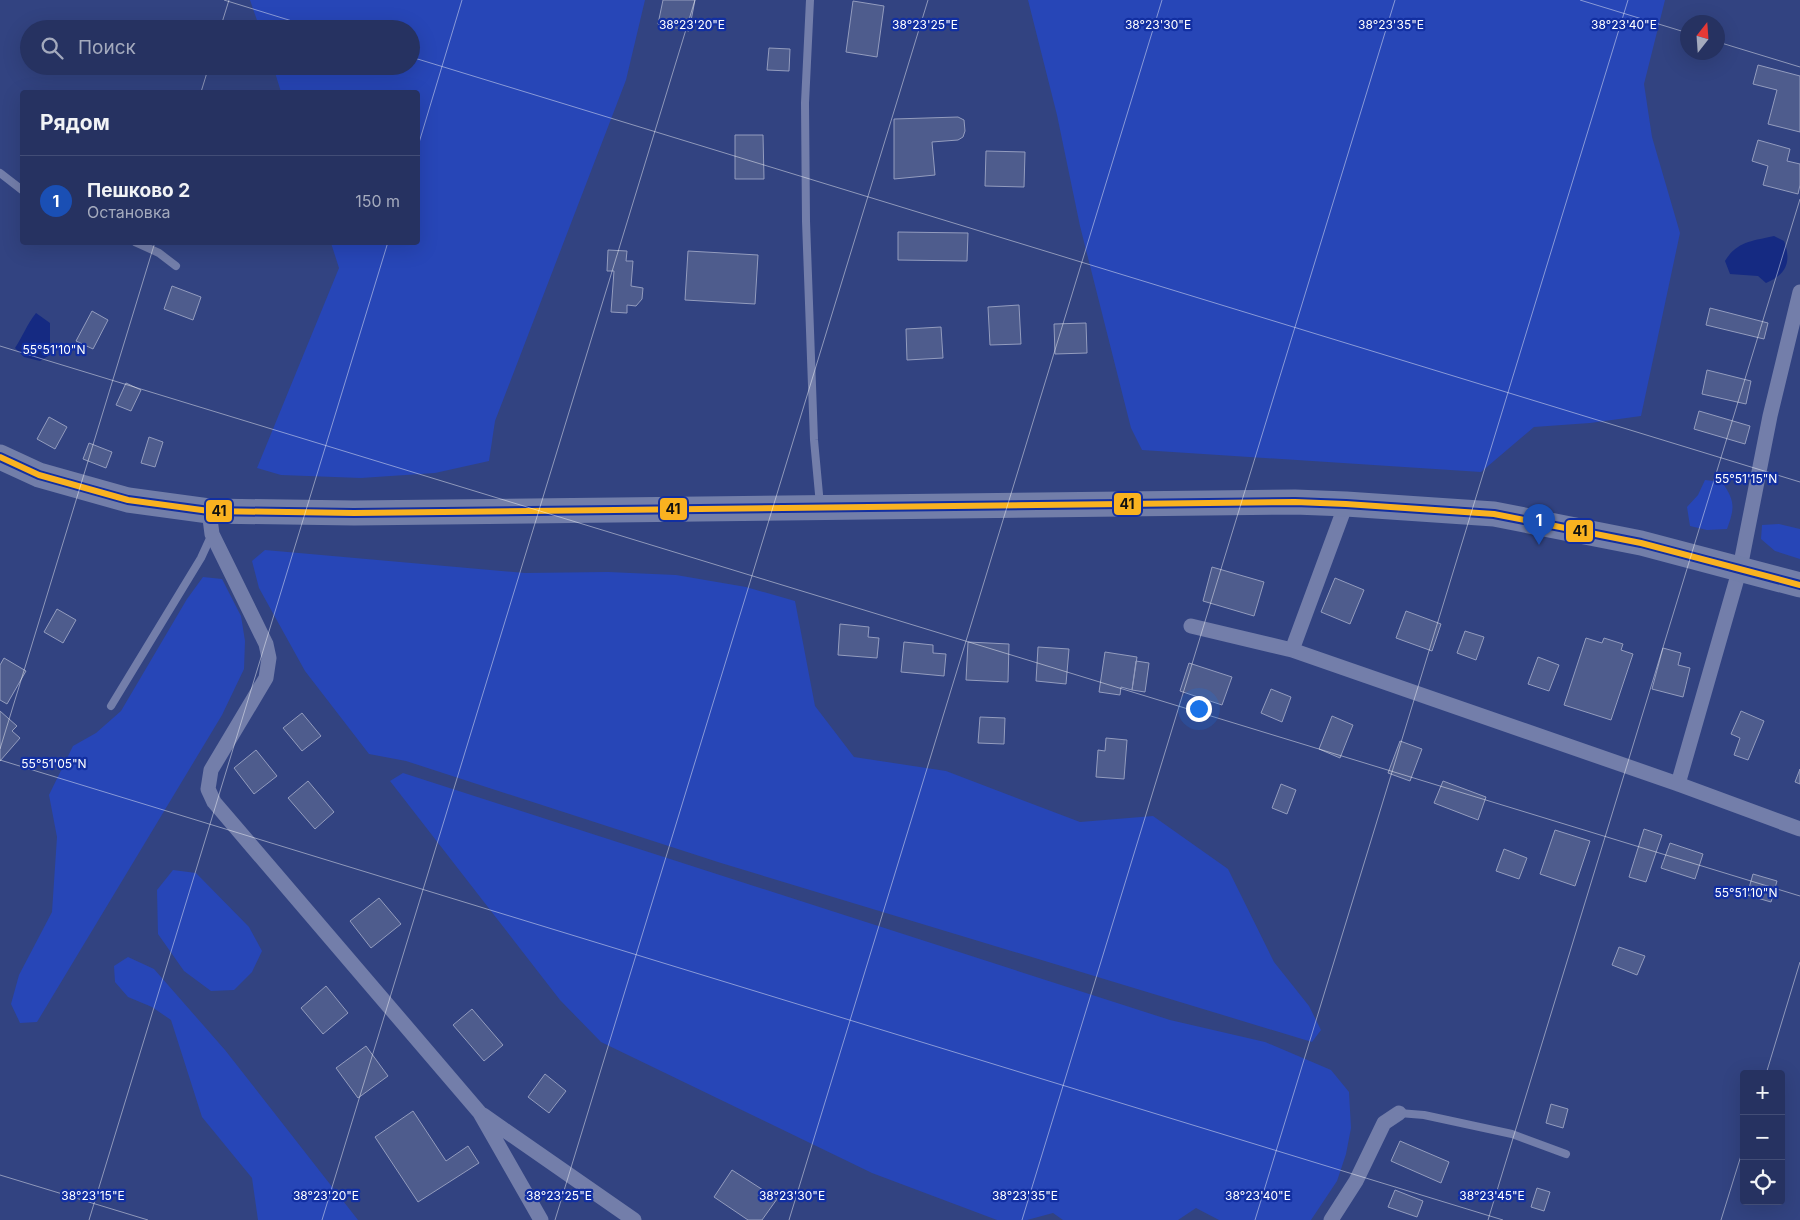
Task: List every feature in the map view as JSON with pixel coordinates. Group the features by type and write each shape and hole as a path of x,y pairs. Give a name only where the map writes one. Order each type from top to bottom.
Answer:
{"highway":[{"path":"0,456 39,475 210,523 354,513 1275,502 1346,504 1494,514 1641,543 1800,585"}],"street":[{"path":"1678,784 1740,568 1770,416 1800,292"},
{"path":"1292,650 1346,504"},
{"path":"210,523 266,644 269,658 266,678 212,770 208,789 214,802 480,1112 541,1220"},
{"path":"1191,626 1292,650 1678,784 1800,829"},
{"path":"480,1112 634,1220"},
{"path":"1331,1220 1356,1181 1384,1123 1399,1113"}],"lane":[{"path":"810,0 805,103 806,221 814,440 820,507"},
{"path":"0,173 20,188"},
{"path":"142,245 160,253 176,266"},
{"path":"111,706 201,558 210,523"},
{"path":"1399,1113 1424,1115 1512,1134 1566,1154"}],"shaded area":[{"path":"250,0 645,0 626,80 495,421 489,461 435,473 361,478 281,475 257,468 339,268 332,245 420,245 420,90 280,90 276,75 420,75 420,20 257,20"},
{"path":"1028,0 1665,0 1644,84 1652,137 1680,233 1641,416 1590,423 1534,427 1481,472 1142,450 1131,428 1080,226 1057,115"},
{"path":"1774,236 1784,241 1786,249 1787,261 1783,272 1766,283 1758,276 1730,274 1725,261 1735,249 1752,241"},
{"path":"36,313 50,323 50,355 40,361 24,357 15,348"},
{"path":"1705,480 1722,482 1729,494 1732,509 1727,529 1707,530 1690,526 1687,507 1698,495"},
{"path":"1779,524 1800,529 1800,559 1775,551 1761,539 1762,525"},
{"path":"265,550 525,573 608,572 676,575 746,587 795,601 815,706 854,757 946,771 1080,822 1153,816 1228,869 1274,962 1309,1006 1321,1030 1312,1042 721,863 406,761 369,754 305,671 259,588 252,561"},
{"path":"203,577 222,579 241,616 245,641 244,669 222,715 37,1022 20,1023 11,1004 19,975 52,912 57,837 49,795 73,746 96,733 121,711 187,599"},
{"path":"403,773 1170,1020 1265,1042 1331,1070 1349,1092 1351,1128 1346,1154 1337,1181 1311,1220 1219,1220 1196,1208 1178,1220 1063,1220 1053,1213 1027,1220 997,1220 872,1173 601,1042 560,1000 390,781"},
{"path":"173,870 196,873 249,927 262,951 252,972 234,990 211,991 184,971 158,934 157,890"},
{"path":"128,957 154,969 225,1050 358,1220 258,1220 252,1178 202,1117 171,1020 152,1007 128,997 115,982 114,966"}],"building":[{"path":"663,0 695,0 689,31 658,24"},
{"path":"853,1 884,6 877,57 846,52"},
{"path":"769,48 790,49 789,71 767,70"},
{"path":"1758,65 1800,76 1800,132 1768,124 1777,90 1753,84"},
{"path":"958,117 964,120 965,131 963,137 958,140 932,142 935,175 894,179 894,119"},
{"path":"735,135 763,135 764,179 735,179"},
{"path":"1758,140 1790,149 1787,161 1800,164 1798,194 1763,185 1768,166 1752,161"},
{"path":"986,151 1025,152 1024,187 985,186"},
{"path":"898,232 968,233 967,261 898,260"},
{"path":"608,250 627,251 626,261 633,261 631,286 643,288 642,299 636,306 627,305 627,313 611,312 614,271 607,271"},
{"path":"688,251 758,255 755,304 685,300"},
{"path":"172,286 201,297 193,320 164,309"},
{"path":"1019,305 1021,344 990,345 988,307"},
{"path":"1710,308 1768,323 1764,339 1706,325"},
{"path":"92,311 108,320 93,349 76,341"},
{"path":"1086,323 1087,353 1055,354 1054,324"},
{"path":"941,327 943,358 907,360 906,329"},
{"path":"1707,370 1751,381 1746,404 1702,394"},
{"path":"126,383 141,390 131,411 116,405"},
{"path":"1699,411 1750,426 1745,444 1694,429"},
{"path":"49,417 67,427 55,449 37,439"},
{"path":"149,437 163,442 155,467 141,463"},
{"path":"89,443 112,452 106,468 83,459"},
{"path":"1212,567 1264,582 1254,616 1203,601"},
{"path":"1335,578 1364,590 1350,624 1321,612"},
{"path":"57,609 76,620 63,643 44,632"},
{"path":"1406,611 1441,624 1432,651 1396,638"},
{"path":"840,624 869,627 868,637 879,638 877,658 838,655"},
{"path":"1465,631 1484,637 1476,660 1457,653"},
{"path":"1586,638 1602,643 1604,638 1623,644 1621,650 1633,654 1611,720 1564,705"},
{"path":"904,642 933,645 933,653 946,654 944,676 901,672"},
{"path":"968,642 1009,644 1008,682 966,680"},
{"path":"1038,647 1069,649 1066,684 1036,681"},
{"path":"1663,648 1681,653 1678,665 1690,668 1683,697 1652,689"},
{"path":"1105,652 1137,657 1132,690 1121,687 1120,695 1099,692"},
{"path":"1538,657 1559,665 1549,691 1528,684"},
{"path":"4,658 26,671 7,704 0,700 0,665"},
{"path":"1136,661 1149,663 1145,692 1132,690"},
{"path":"1189,663 1232,677 1222,705 1180,691"},
{"path":"1271,689 1291,697 1282,722 1261,713"},
{"path":"0,711 17,726 12,731 20,738 0,761"},
{"path":"1741,711 1764,721 1748,760 1734,755 1740,738 1731,734"},
{"path":"302,713 321,736 302,751 283,728"},
{"path":"1332,716 1353,725 1340,758 1319,749"},
{"path":"980,717 1005,718 1004,744 978,743"},
{"path":"1106,738 1127,740 1124,779 1096,777 1098,750 1105,751"},
{"path":"1400,741 1422,749 1410,781 1388,773"},
{"path":"256,750 277,776 254,794 234,768"},
{"path":"1800,769 1800,784 1795,782"},
{"path":"308,781 334,812 315,829 288,798"},
{"path":"1443,781 1486,797 1478,820 1434,803"},
{"path":"1281,784 1296,790 1287,814 1272,808"},
{"path":"1644,829 1662,835 1646,882 1629,877"},
{"path":"1555,830 1590,841 1575,886 1540,874"},
{"path":"1670,843 1703,854 1695,879 1661,868"},
{"path":"1504,849 1527,858 1519,879 1496,871"},
{"path":"1753,874 1777,881 1771,902 1747,895"},
{"path":"379,898 401,924 371,948 350,921"},
{"path":"1619,947 1645,956 1637,975 1612,965"},
{"path":"326,986 348,1013 323,1034 301,1008"},
{"path":"472,1009 503,1045 484,1061 453,1025"},
{"path":"366,1046 388,1076 358,1098 336,1068"},
{"path":"545,1074 566,1091 549,1113 528,1097"},
{"path":"1551,1104 1568,1109 1563,1128 1546,1123"},
{"path":"413,1111 446,1161 468,1146 479,1163 418,1202 375,1137"},
{"path":"1400,1141 1449,1162 1441,1183 1391,1161"},
{"path":"732,1170 777,1199 762,1220 748,1220 714,1197"},
{"path":"1537,1188 1550,1192 1544,1211 1531,1207"},
{"path":"1395,1190 1423,1201 1417,1217 1388,1207"}],"transit line":[{"name":"41","path":"0,457 39,475 128,500 209,511 354,513 1295,502 1494,514 1641,543 1800,585"}],"place":[{"name":"Пешково 2","path":"1539,545"}]}
